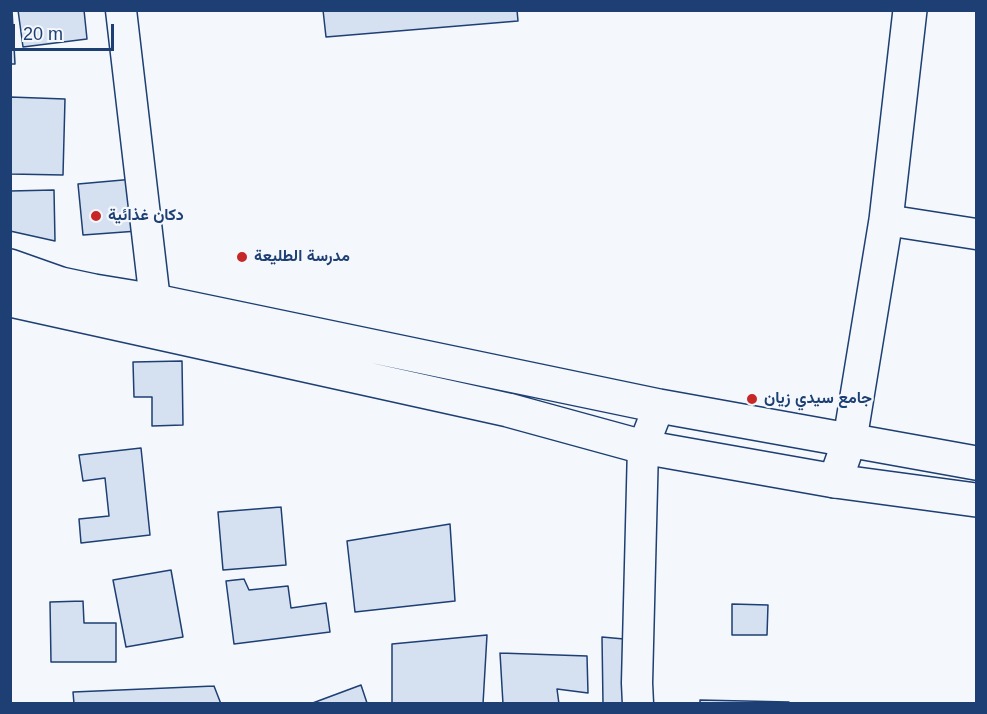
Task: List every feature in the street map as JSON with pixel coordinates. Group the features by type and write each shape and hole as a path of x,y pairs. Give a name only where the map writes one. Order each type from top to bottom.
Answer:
{"main road":[{"path":"835,482 850,440 886,220 910,10"},
{"path":"10,266 61,284 155,301 659,406 976,463"},
{"path":"10,300 508,410 643,447 835,482 976,500"}],"street":[{"path":"121,10 155,301"},
{"path":"886,220 976,234"},
{"path":"638,704 643,447 659,406"}],"building":[{"path":"10,10 12,10 15,64 10,64"},
{"path":"18,10 84,10 87,39 23,47"},
{"path":"323,10 517,10 518,21 326,37"},
{"path":"10,97 65,99 63,175 10,174"},
{"path":"134,179 138,231 83,235 78,184"},
{"path":"54,190 55,241 10,231 10,191"},
{"path":"182,361 183,425 152,426 152,397 134,397 133,362"},
{"path":"141,448 150,535 81,543 79,519 109,516 105,478 83,481 79,455"},
{"path":"281,507 286,565 223,570 218,512"},
{"path":"450,524 455,601 355,612 347,541"},
{"path":"171,570 183,637 126,647 113,580"},
{"path":"244,579 249,590 288,586 291,608 326,603 330,632 234,644 226,581"},
{"path":"83,601 84,623 116,623 116,662 51,662 50,602"},
{"path":"732,604 768,605 767,635 732,635"},
{"path":"487,635 483,704 392,704 392,644"},
{"path":"602,637 624,639 625,704 603,704"},
{"path":"500,653 587,656 588,693 557,689 559,704 503,704"},
{"path":"361,685 367,703 310,704"},
{"path":"214,686 221,704 74,704 73,692"},
{"path":"700,700 789,702 789,704 700,704"}],"place":[{"name":"دكان غذائية","path":"96,216"},
{"name":"مدرسة الطليعة","path":"242,257"},
{"name":"جامع سيدي زيان","path":"752,399"}]}
